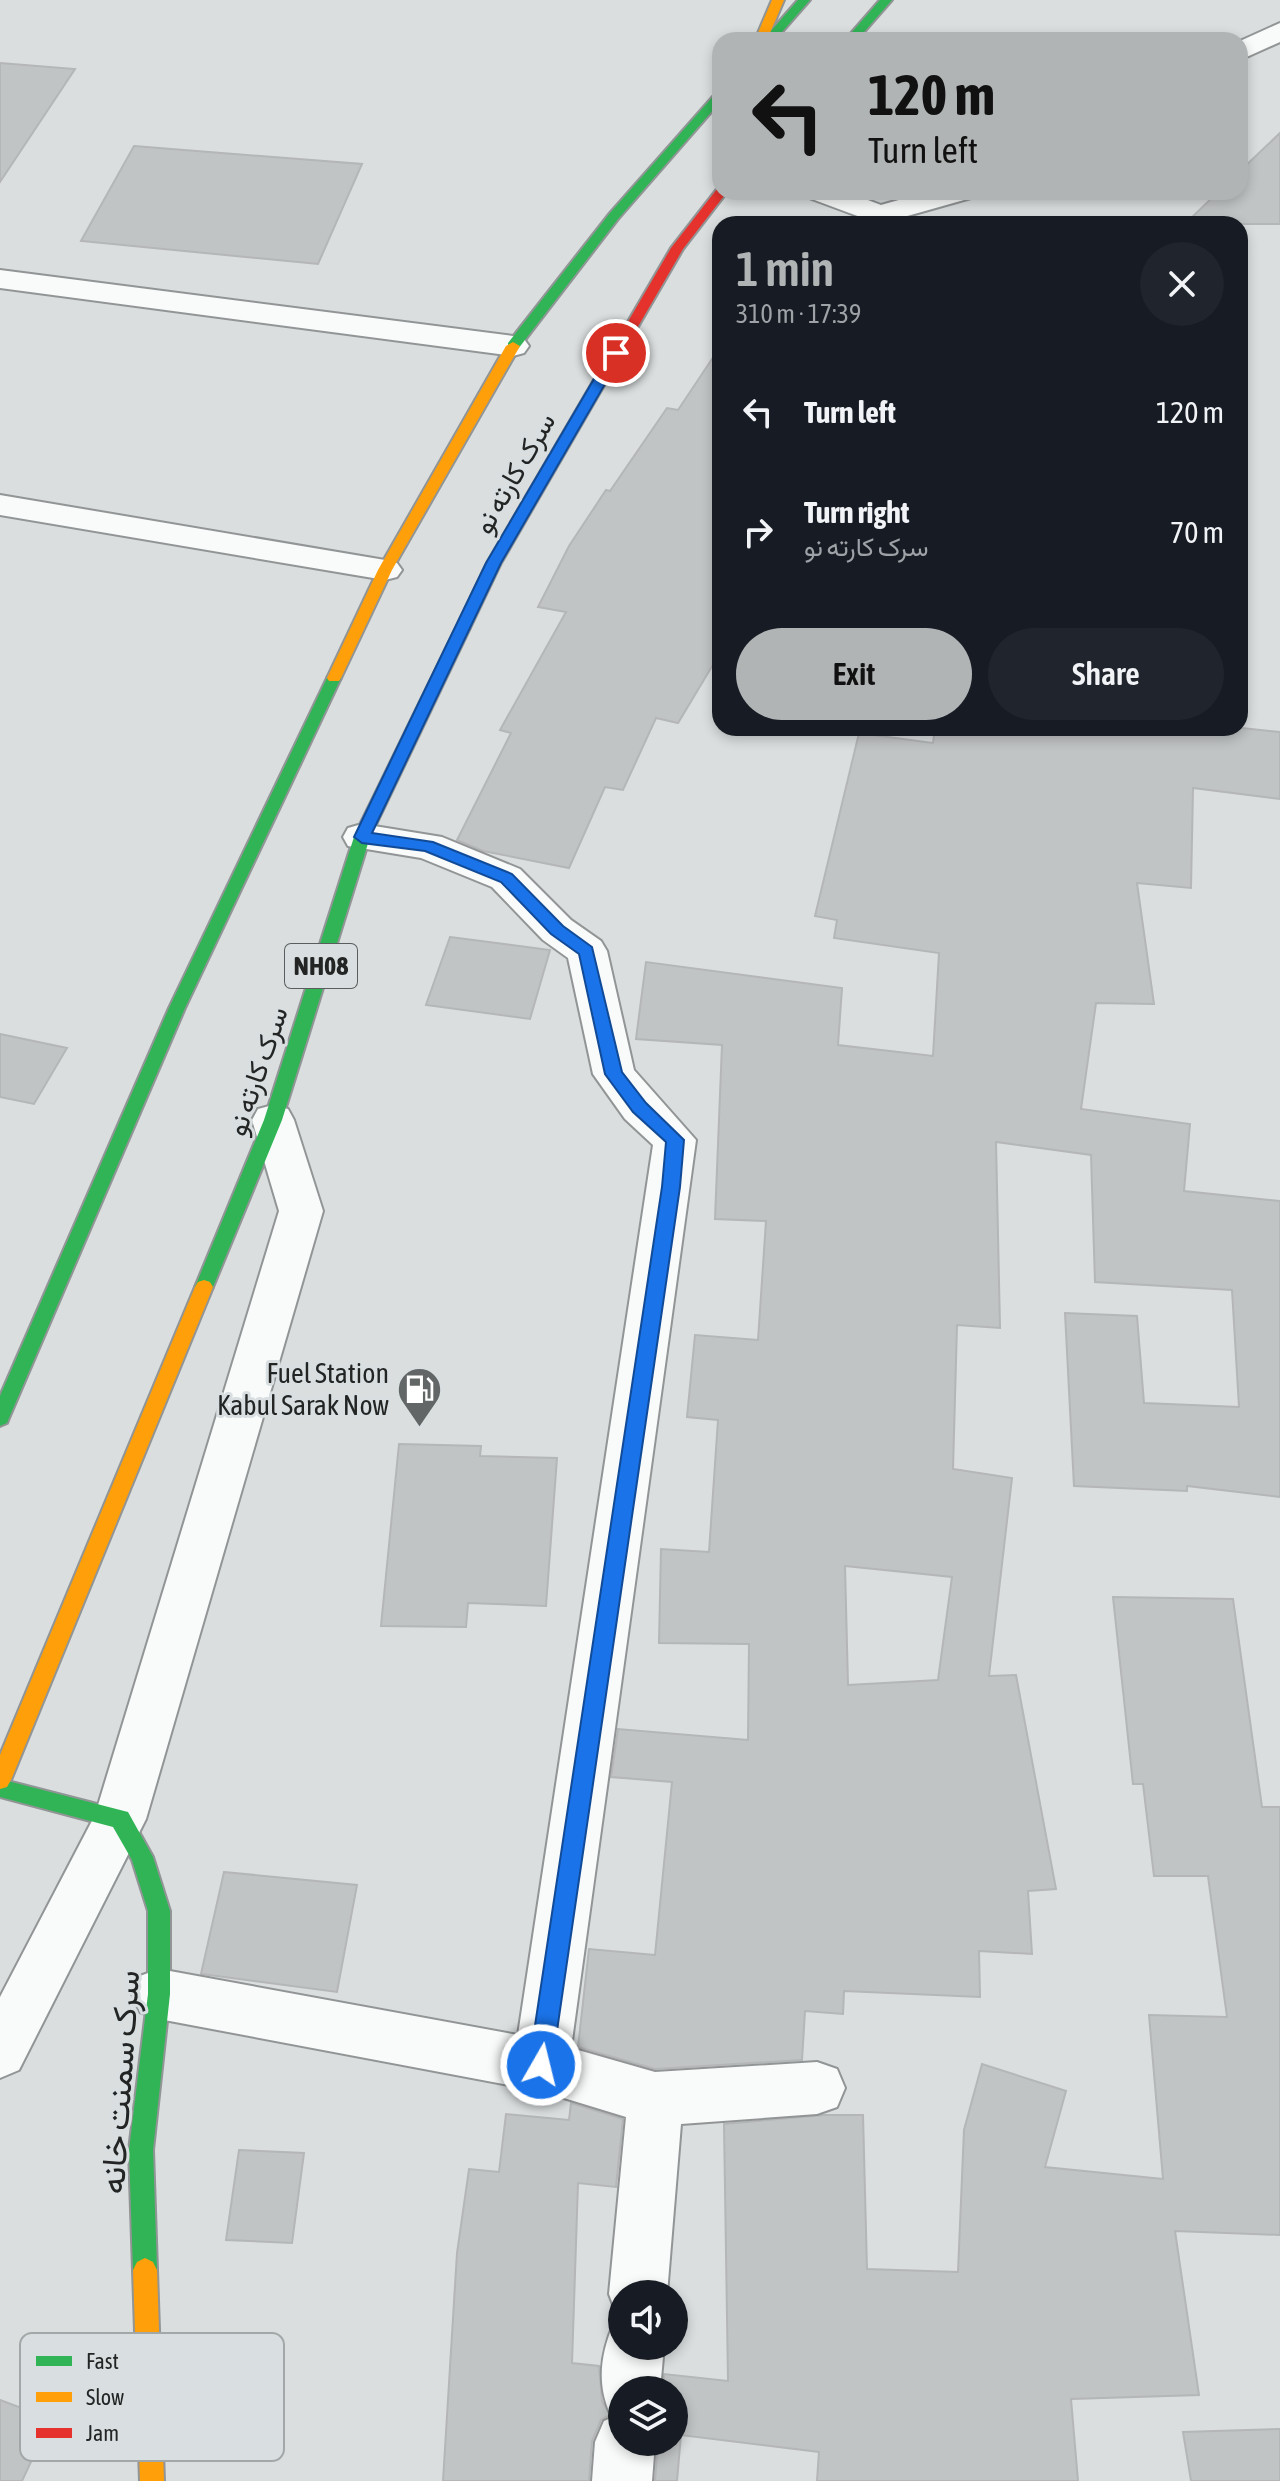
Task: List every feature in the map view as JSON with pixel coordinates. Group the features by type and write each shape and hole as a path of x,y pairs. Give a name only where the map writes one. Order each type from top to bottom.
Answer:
{"main road":[{"path":"764,32 778,0"},
{"path":"776,32 804,0"},
{"path":"858,32 886,0"},
{"path":"0,1418 177,1008 385,570 513,346 614,216 712,104"},
{"name":"سرک کارته نو","path":"0,1780 273,1120 362,837 494,563 677,248 715,200"},
{"path":"0,1788 120,1819"},
{"name":"سرک سمنت خانه","path":"120,1819 142,1857 159,1911 159,1994 141,2150 147,2333"},
{"name":"سرک سمنت خانه","path":"151,2461 152,2481"}],"street":[{"path":"1248,48 1280,31"},
{"path":"841,200 879,215 932,200"},
{"path":"0,279 513,346"},
{"path":"0,505 385,570"},
{"path":"362,837 428,846 506,878 557,930 587,951 614,1074 640,1108 675,1140 671,1187 541,2065"},
{"path":"0,2052 120,1819 301,1211 273,1120"},
{"path":"159,1994 541,2065 655,2099 817,2088"},
{"path":"639,2280 655,2099"},
{"path":"622,2481 624,2456"}],"building":[{"path":"0,63 75,69 0,182"},
{"path":"1280,133 1280,224 1248,224 1248,216 1193,216 1210,200 1248,200 1248,163"},
{"path":"134,146 362,164 318,264 81,241"},
{"path":"712,359 712,666 678,723 656,718 623,790 605,787 569,868 483,851 457,840 511,733 500,730 566,612 538,607 569,546 667,408 678,410"},
{"path":"1248,729 1280,732 1280,799 1193,788 1191,888 1137,883 1154,1004 1096,1003 1081,1109 1190,1124 1184,1191 1280,1201 1280,1497 1187,1486 1187,1491 1074,1486 1065,1313 1137,1316 1144,1403 1239,1407 1232,1290 1095,1282 1091,1155 996,1142 1000,1328 957,1325 953,1469 1012,1478 989,1676 1016,1675 1056,1889 1028,1891 1032,1954 979,1951 980,1997 844,1991 843,2014 805,2011 802,2060 655,2069 578,2047 589,1949 655,1955 672,1782 611,1777 618,1729 748,1740 749,1644 659,1643 661,1549 709,1552 718,1420 687,1417 695,1335 758,1340 766,1221 715,1219 722,1045 636,1039 646,962 842,988 838,1045 933,1056 939,953 834,938 837,920 815,916 858,736 933,743 934,736 1248,736","holes":["845,1566 952,1577 938,1680 848,1685"]},
{"path":"450,937 550,950 530,1019 426,1005"},
{"path":"0,1034 67,1048 34,1104 0,1097"},
{"path":"399,1444 481,1446 480,1456 557,1458 546,1606 468,1603 466,1627 381,1626"},
{"path":"1113,1597 1233,1599 1262,1807 1280,1807 1280,2235 1175,2231 1199,2395 1071,2399 1078,2481 817,2481 819,2452 688,2436 688,2377 728,2381 724,2124 824,2115 863,2115 867,2269 958,2272 964,2130 982,2064 1066,2091 1045,2167 1163,2179 1149,2015 1227,2017 1208,1876 1154,1876 1143,1784 1133,1784"},
{"path":"224,1872 357,1885 337,1992 201,1974"},
{"path":"571,2103 623,2119 616,2187 578,2183 572,2363 599,2366 602,2401 608,2412 592,2441 589,2481 443,2481 457,2253 469,2169 499,2172 506,2114 569,2120"},
{"path":"239,2150 304,2153 292,2243 226,2240"},
{"path":"0,2400 20,2407 20,2461 31,2461 22,2481 0,2481"},
{"path":"1280,2429 1280,2481 1191,2481 1183,2432"},
{"path":"657,2456 679,2456 677,2481 655,2481"}],"traffic: fast":[{"path":"776,32 804,0"},
{"path":"858,32 886,0"},
{"path":"513,346 614,216 712,104"},
{"path":"204,1287 273,1120 362,837 463,628"},
{"path":"0,1418 177,1008 334,678"},
{"path":"0,1788 120,1819 142,1857 159,1911 159,1994 141,2150 145,2270"}],"traffic: slow":[{"path":"764,32 778,0"},
{"path":"334,678 385,570 513,346"},
{"path":"0,1780 204,1287"},
{"path":"145,2270 147,2333"},
{"path":"151,2461 152,2481"}],"traffic: jam":[{"path":"463,628 494,563 677,248 715,200"}],"place":[{"name":"Fuel Station Kabul Sarak Now","path":"420,1428"}],"route":[{"path":"541,2065 671,1187 675,1140 640,1108 614,1074 587,951 557,930 506,878 428,846 362,837 494,563 616,353"}]}
